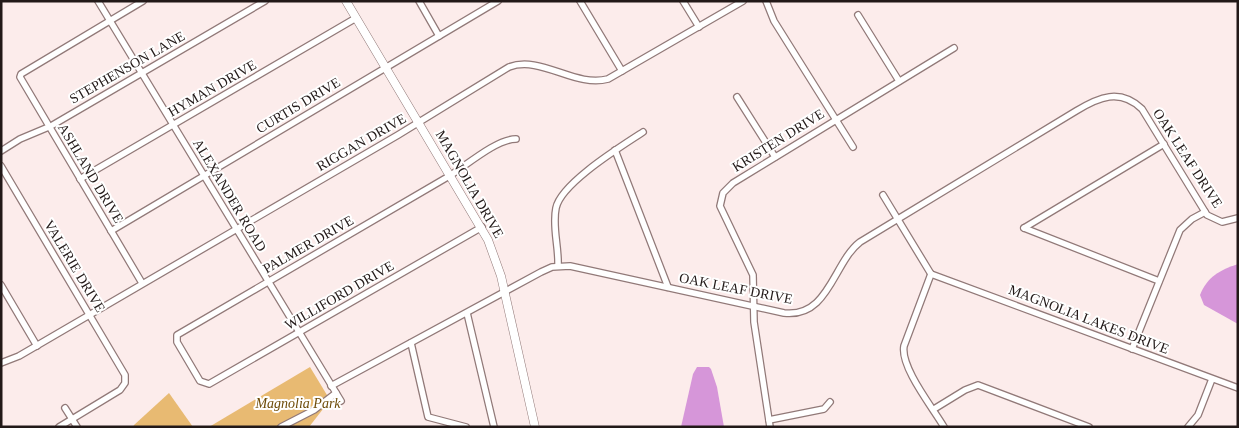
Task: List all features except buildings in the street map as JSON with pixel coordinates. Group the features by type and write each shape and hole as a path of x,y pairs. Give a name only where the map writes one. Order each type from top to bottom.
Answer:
{"street":[{"name":"ALEXANDER ROAD","path":"98,1 341,401"},
{"path":"110,21 143,1"},
{"name":"STEPHENSON LANE","path":"1,151 20,139 49,127 265,1"},
{"name":"MAGNOLIA DRIVE","path":"346,1 482,227 496,259 505,292 535,427"},
{"path":"419,1 440,36"},
{"name":"CURTIS DRIVE","path":"111,231 498,1"},
{"path":"580,1 622,72"},
{"path":"683,1 699,27"},
{"name":"RIGGAN DRIVE","path":"1,364 37,346 514,66 529,65 596,81 608,79 743,1"},
{"path":"766,1 774,21 853,147"},
{"path":"858,15 899,81"},
{"name":"HYMAN DRIVE","path":"80,179 356,18"},
{"name":"ASHLAND DRIVE","path":"110,21 21,74 22,82 142,283"},
{"name":"KRISTEN DRIVE","path":"770,427 753,306 752,271 725,220 720,203 723,193 729,186 775,157 954,48"},
{"name":"OAK LEAF DRIVE","path":"332,386 547,268 558,266 570,266 788,313 804,310 825,294 854,247 897,219 1100,98 1114,96 1125,98 1138,106 1164,144 1205,212 1214,220 1222,222 1238,218"},
{"path":"737,97 775,157"},
{"path":"558,266 555,215 558,200 578,180 615,150 643,132"},
{"name":"PALMER DRIVE","path":"209,384 202,382 198,378 177,342 177,335 451,175 508,139 516,139"},
{"path":"1160,281 1126,270 1024,228 1164,144"},
{"path":"615,150 668,287"},
{"name":"VALERIE DRIVE","path":"1,166 123,370 126,379 120,390 72,419"},
{"path":"883,195 931,274 904,346 904,360 944,427"},
{"path":"1132,349 1180,230 1205,212"},
{"name":"WILLIFORD DRIVE","path":"209,384 482,227"},
{"name":"MAGNOLIA LAKES DRIVE","path":"931,274 1238,388"},
{"path":"1,285 37,346"},
{"path":"467,313 494,427"},
{"path":"411,343 423,390 426,412 430,418 466,427"},
{"path":"1188,427 1198,416 1212,379"},
{"path":"934,409 965,390 978,385 1089,427"},
{"path":"281,427 314,410 336,393"},
{"path":"769,420 824,409 830,402"},
{"path":"65,408 76,427"},
{"path":"59,427 72,419"}],"green space":[{"name":"Magnolia Park","path":"310,367 330,400 309,427 209,427"},
{"path":"169,393 193,427 133,427 134,425"}],"shaded area":[{"path":"1238,264 1238,324 1204,305 1200,295 1210,279 1225,269"},
{"path":"697,367 709,367 711,369 717,387 724,427 681,427 693,374"}]}
